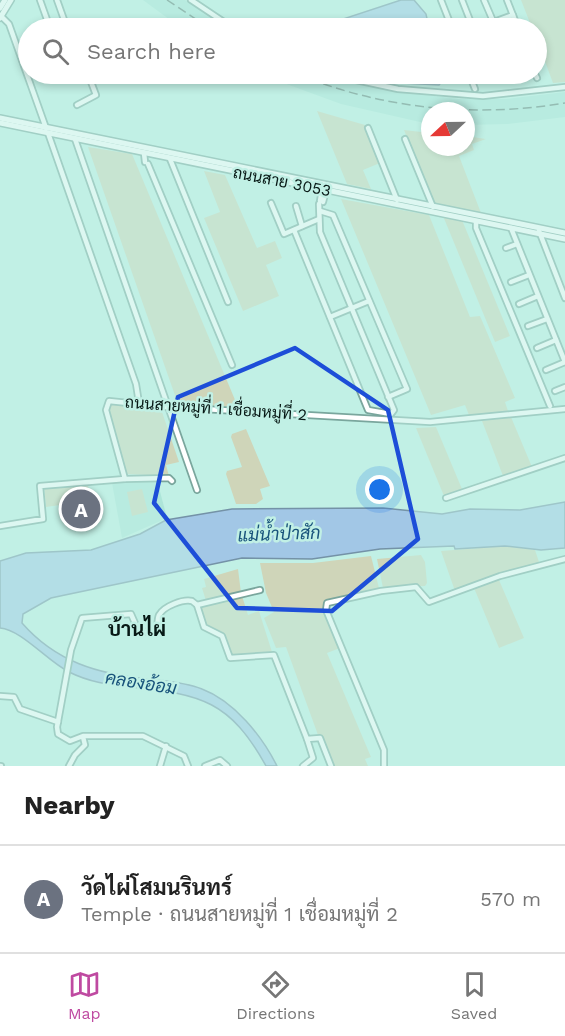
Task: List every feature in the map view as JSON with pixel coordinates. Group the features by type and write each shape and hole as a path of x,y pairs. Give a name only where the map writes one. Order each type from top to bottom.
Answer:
{"main road":[{"path":"0,8 5,0"},
{"path":"0,17 10,0"},
{"name":"ถนนสาย 3053","path":"0,118 75,139 170,159 218,166 263,180 511,228 565,233"},
{"name":"ถนนสาย 3053","path":"0,123 433,207 565,239"}],"street":[{"path":"40,0 46,18"},
{"path":"57,0 63,18"},
{"path":"191,0 218,18"},
{"path":"441,0 448,18"},
{"path":"462,0 470,18"},
{"path":"484,0 491,18"},
{"path":"507,0 514,18"},
{"path":"504,18 513,15"},
{"path":"0,17 9,24 18,49"},
{"path":"30,84 136,384 140,403"},
{"path":"77,105 96,95 92,84"},
{"path":"375,84 398,89 483,96 565,87"},
{"path":"473,84 475,89"},
{"path":"368,128 397,200"},
{"path":"75,139 197,490"},
{"path":"405,139 433,207"},
{"path":"146,153 147,164 232,365"},
{"path":"170,159 228,302"},
{"path":"294,230 368,410 391,414 394,410 350,309 320,232 319,219 324,190"},
{"path":"271,203 284,234 319,219"},
{"path":"321,205 333,215 407,389 388,397"},
{"path":"296,206 302,226"},
{"path":"476,221 476,228 550,406"},
{"path":"511,228 565,362 546,370"},
{"path":"539,231 565,298"},
{"path":"506,248 517,244"},
{"path":"511,282 529,275"},
{"path":"519,304 538,296"},
{"path":"330,317 369,301"},
{"path":"528,326 547,319"},
{"path":"537,348 565,342"},
{"path":"555,391 565,387"},
{"name":"ถนนสายหมู่ที่ 1 เชื่อมหมู่ที่ 2","path":"125,478 106,410 109,400 167,407 430,422 565,409"},
{"path":"446,498 565,458"},
{"path":"0,526 43,519 40,486 125,478 168,478 172,481"},
{"path":"384,766 384,750 326,610 327,603 381,591 416,587 429,602 500,576 565,559"},
{"path":"188,766 184,756 143,736 83,736 74,741 58,734 70,650 82,618 132,614 138,630 153,633 157,631 158,618 164,610 187,600 197,605 260,590"},
{"path":"197,605 204,627 222,636 230,658 274,655 308,739 313,758 303,766"},
{"path":"0,696 14,697 18,707 58,722"},
{"path":"69,766 75,754 84,747 83,736"},
{"path":"308,739 320,738 331,766"},
{"path":"160,766 166,746"},
{"path":"205,766 220,760 227,766"}],"highlighted area":[{"path":"295,348 388,410 418,539 332,611 237,608 154,503 178,397"}],"shaded area":[{"path":"143,0 185,0 213,18 167,18"},
{"path":"286,84 364,84 386,90 458,99 506,99 565,92 565,117 508,124 475,125 475,102 421,102 420,122 341,104"},
{"path":"126,480 157,480 167,518 122,538 112,483"}],"green space":[{"path":"521,0 565,0 565,82 553,83 547,67 547,18 528,18"},
{"path":"317,111 365,125 380,163 363,170 371,189 347,184"},
{"path":"404,130 421,132 421,156 459,156 481,213 434,203"},
{"path":"475,137 486,139 475,143"},
{"path":"88,147 132,154 238,407 178,404"},
{"path":"204,171 225,175 257,248 275,241 282,258 266,265 279,296 243,311 204,218 220,212"},
{"path":"341,199 429,215 470,317 480,316 515,398 505,402 508,411 469,415 465,405 431,415"},
{"path":"443,216 462,220 510,336 495,342"},
{"path":"111,404 161,409 179,462 166,465 169,476 126,474 108,410"},
{"path":"511,417 532,467 503,476 482,421"},
{"path":"436,427 462,489 444,496 416,428"},
{"path":"246,429 270,486 260,489 263,499 256,504 236,504 226,474 227,471 242,467 231,437 232,434"},
{"path":"88,484 89,496 67,498 67,504 46,507 44,486"},
{"path":"142,489 148,512 132,516 127,492"},
{"path":"505,546 535,550 539,562 524,568 525,572 499,580 524,638 499,648 474,588 456,594 441,551"},
{"path":"421,555 425,562 427,583 425,586 383,588 377,559"},
{"path":"371,556 379,588 329,599 324,606 340,648 327,653 371,757 365,759 368,766 333,766 318,735 286,647 276,648 264,618 274,612 266,593 260,563 313,563"},
{"path":"238,569 241,593 230,599 242,596 248,615 259,611 272,652 232,657 223,634 205,625 198,606 207,604 202,588 206,587 204,579"}],"water":[{"path":"401,0 414,0 427,18 346,18"},
{"path":"565,502 565,548 541,550 505,546 455,549 454,546 380,549 312,559 242,558 51,598 23,614 22,623 35,636 49,648 79,664 112,674 189,685 214,695 246,721 277,766 266,766 240,727 226,714 211,705 177,693 107,684 84,678 61,667 17,634 0,628 0,561 26,553 91,550 140,534 166,520 232,509 383,508 442,514 470,509 520,510"}],"railway":[{"path":"167,0 194,18"},
{"path":"325,84 395,103 463,110 497,110 565,103"}],"place":[{"name":"วัดไผ่โสมนรินทร์","path":"81,509"}],"district":[{"name":"บ้านไผ่","path":"137,629"}],"water label":[{"name":"แม่น้ำป่าสัก","path":"279,534"},
{"name":"คลองอ้อม","path":"141,683"}]}
